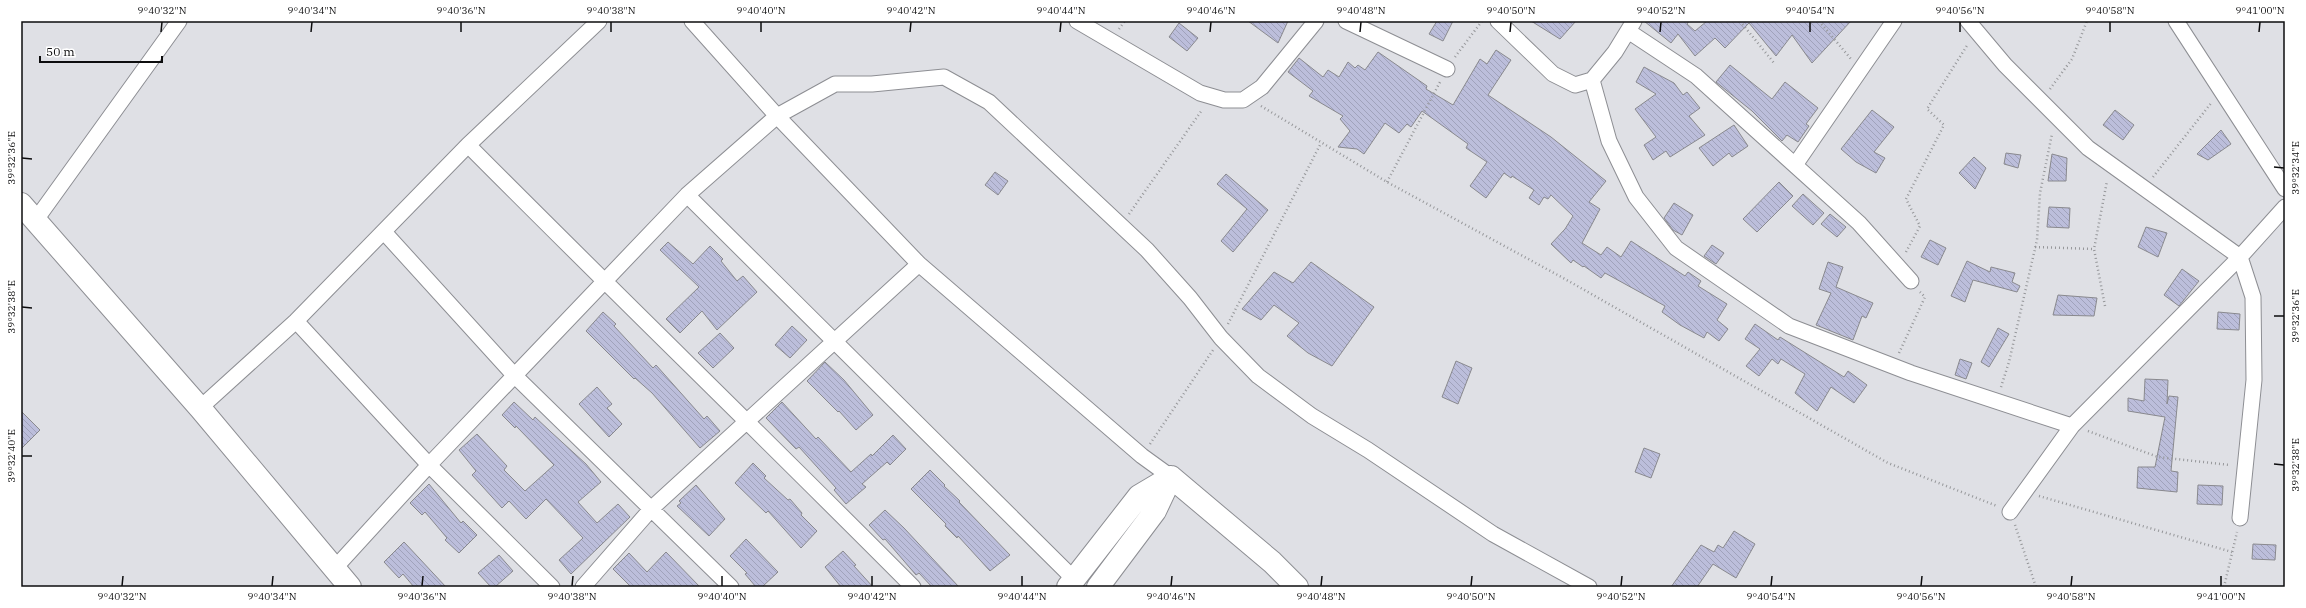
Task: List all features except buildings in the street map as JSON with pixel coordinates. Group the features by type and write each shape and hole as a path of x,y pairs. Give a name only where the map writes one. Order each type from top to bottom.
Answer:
{"main road":[{"path":"21,204 34,221 200,408 350,587"},
{"path":"1071,583 1139,496 1171,477"},
{"path":"1098,587 1155,511 1171,477"},
{"path":"1171,477 1272,562 1297,587"}],"street":[{"path":"34,221 179,21"},
{"path":"200,408 296,322 468,145 600,21"},
{"path":"692,21 777,116 919,264 1142,456 1171,477"},
{"path":"1077,21 1200,93 1224,100 1243,100 1262,87 1316,21"},
{"path":"1346,21 1447,69"},
{"path":"1498,21 1553,74 1575,85 1592,80 1615,52 1631,26 1696,76 1859,223 1911,281"},
{"path":"1795,165 1894,21"},
{"path":"2178,22 2285,189"},
{"path":"1972,26 2005,65 2088,148 2240,257 2253,297 2254,380 2240,518"},
{"path":"334,569 429,465 687,195 777,116 835,84 872,84 944,77 989,102 1147,250 1190,298 1220,338 1258,376 1312,416 1368,450 1493,534 1589,587"},
{"path":"1592,80 1609,140 1636,197 1676,248 1789,326 1893,366 2072,426"},
{"path":"468,145 604,282 748,421 913,587"},
{"path":"687,195 835,340 1071,583"},
{"path":"2010,512 2072,426 2240,257 2285,207"},
{"path":"384,232 514,375 652,508 731,587"},
{"path":"583,587 652,508 919,264"},
{"path":"296,322 429,465 552,587"}],"path":[{"path":"1387,182 1447,69 1482,21"},
{"path":"1740,21 1774,63"},
{"path":"1819,21 1860,69"},
{"path":"2041,101 2072,59 2087,21"},
{"path":"1897,266 1920,226 1906,199 1944,125 1927,110 1972,26"},
{"path":"2143,188 2187,135 2198,117 2222,92"},
{"path":"1121,226 1212,96"},
{"path":"1246,97 1387,182 1565,279 1888,463 2010,512 2036,587"},
{"path":"1996,401 2009,362 2035,247 2040,193 2056,116"},
{"path":"1142,456 1220,338 1321,143"},
{"path":"2104,306 2094,249 2105,185 2114,166"},
{"path":"2035,247 2094,249"},
{"path":"1893,366 1925,297 1911,281"},
{"path":"2072,426 2158,457 2246,466"},
{"path":"2024,492 2232,552"},
{"path":"2224,587 2240,518"}]}
